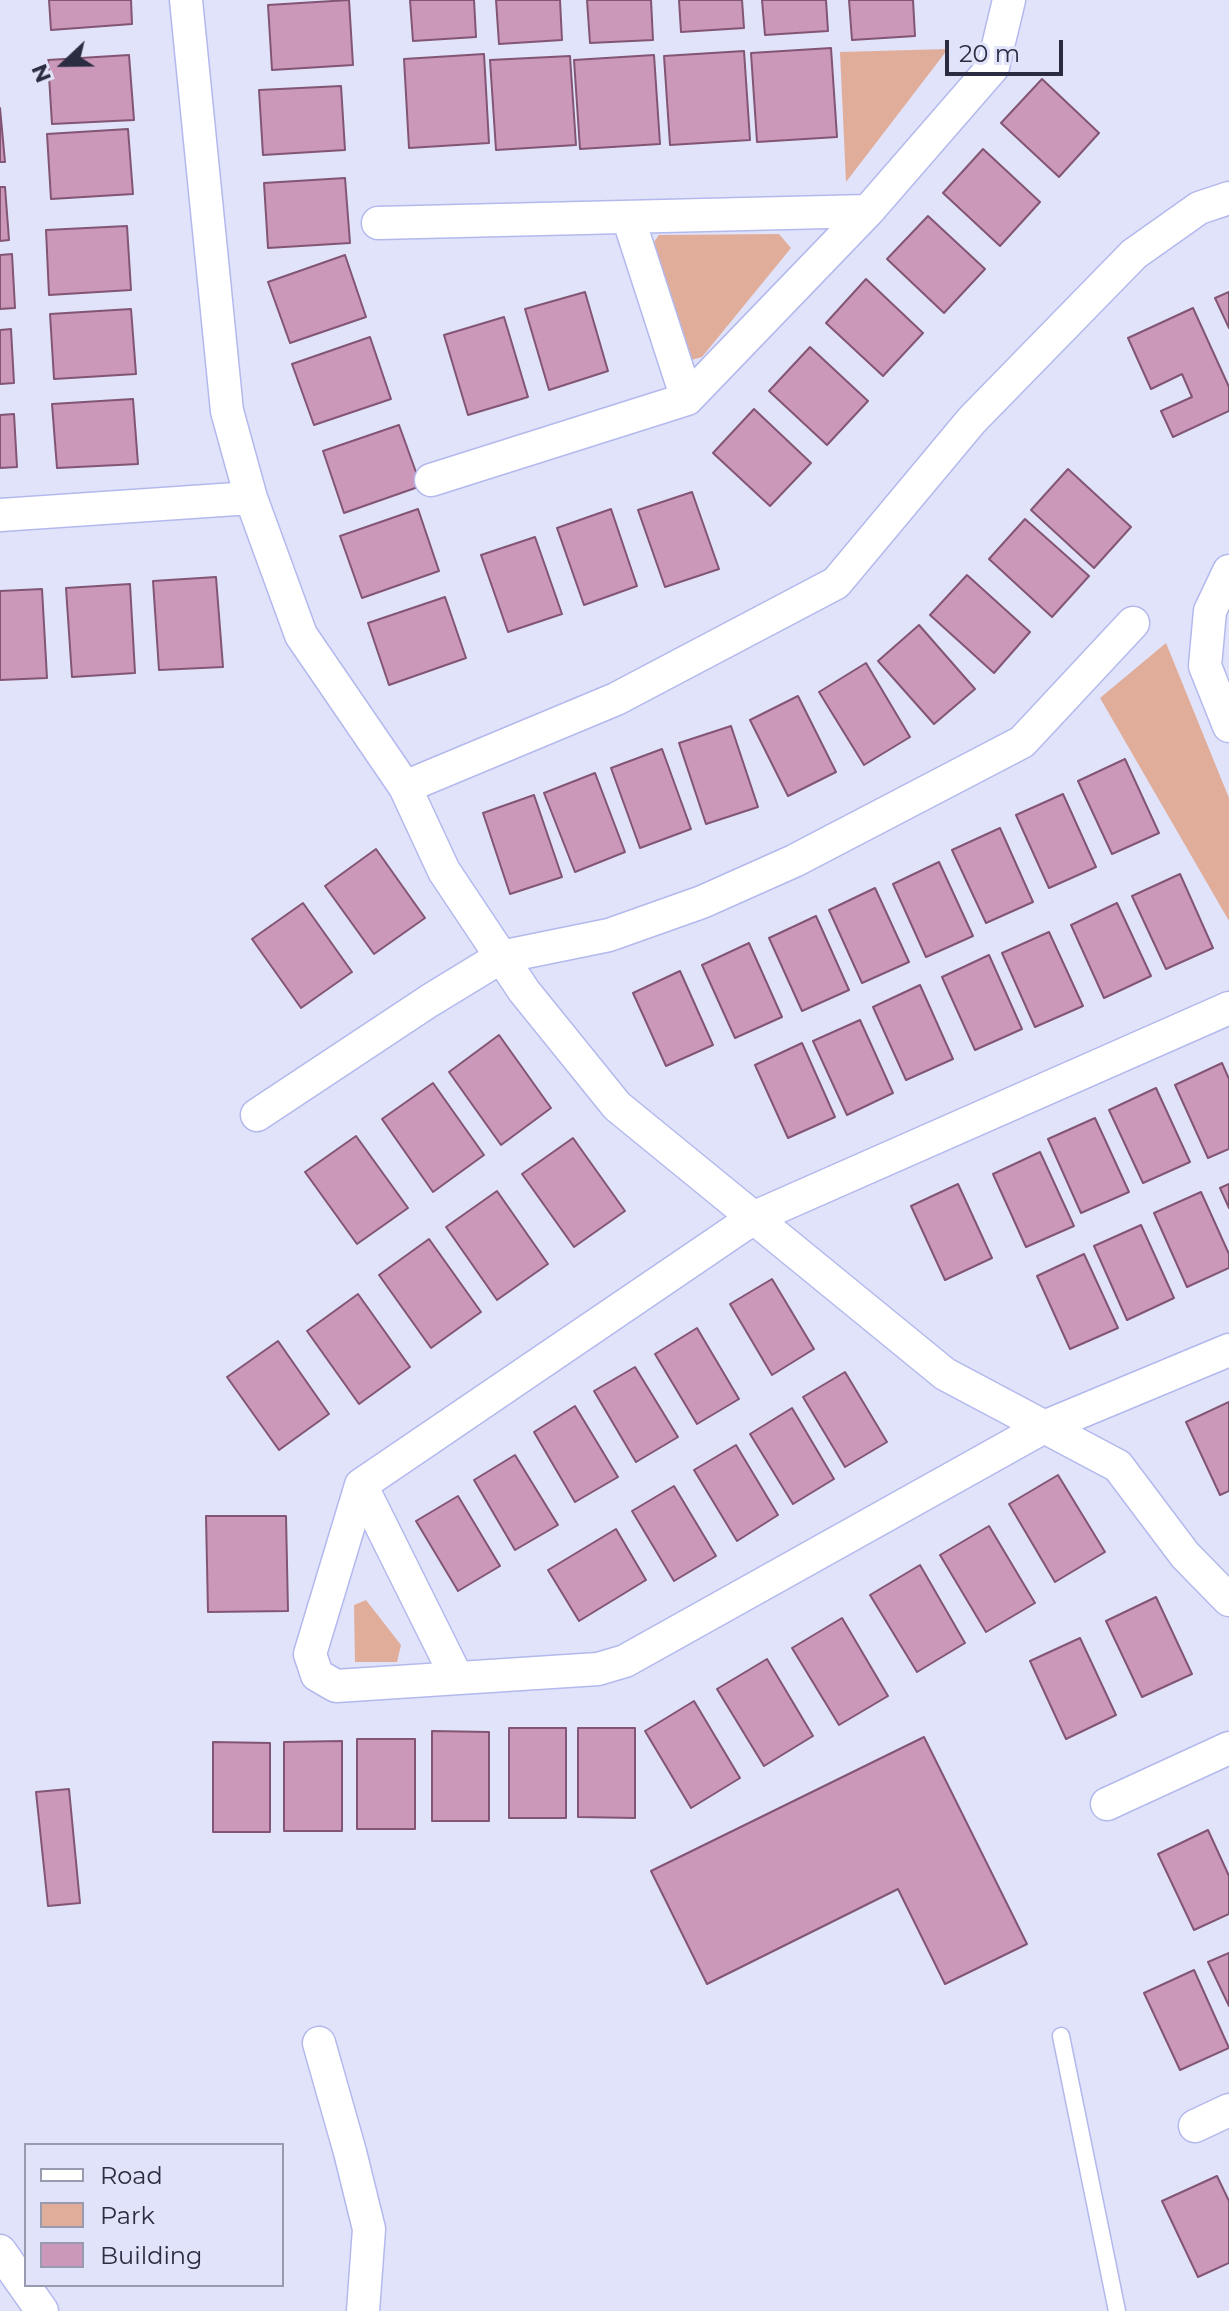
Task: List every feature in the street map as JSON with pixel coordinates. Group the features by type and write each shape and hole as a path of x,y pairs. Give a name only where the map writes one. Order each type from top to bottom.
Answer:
{"street":[{"path":"186,0 227,411 251,498 301,635 405,787 444,871 524,991 617,1106 945,1374 1118,1466 1185,1555 1229,1600"},
{"path":"431,480 687,399 868,211 993,67 1009,0"},
{"path":"405,787 616,699 836,583 972,420 1134,254 1199,208 1229,198"},
{"path":"378,223 868,211"},
{"path":"628,217 687,399"},
{"path":"0,515 251,498"},
{"path":"1229,571 1210,611 1205,666 1229,726"},
{"path":"257,1115 501,957 609,935 702,902 794,861 1022,742 1133,623"},
{"path":"1229,1008 755,1217 361,1485 310,1654 317,1675 336,1686 598,1669 625,1661 1044,1427 1229,1350"},
{"path":"361,1485 457,1678"},
{"path":"1107,1804 1229,1748"},
{"path":"319,2043 369,2229 363,2311"},
{"path":"1195,2126 1229,2110"},
{"path":"0,2251 24,2285"},
{"path":"25,2287 42,2311"}],"lane":[{"path":"1061,2036 1117,2311"}],"green space":[{"path":"948,49 846,182 840,52"},
{"path":"779,234 791,248 702,357 684,362 651,246 659,235"},
{"path":"1166,643 1229,798 1229,921 1100,698"},
{"path":"366,1600 401,1645 397,1662 355,1662 354,1605"}],"building":[{"path":"49,0 131,0 132,24 51,30"},
{"path":"349,0 353,65 272,70 268,5"},
{"path":"410,0 474,0 476,37 413,41"},
{"path":"496,0 560,0 562,40 499,44"},
{"path":"587,0 651,0 653,40 590,43"},
{"path":"679,0 742,0 744,28 681,32"},
{"path":"762,0 826,0 828,31 765,35"},
{"path":"849,0 913,0 915,36 852,40"},
{"path":"831,48 837,137 757,142 751,53"},
{"path":"744,51 750,140 670,145 664,56"},
{"path":"484,54 489,143 409,148 404,59"},
{"path":"129,55 134,120 52,124 48,60"},
{"path":"654,55 660,144 580,149 574,60"},
{"path":"570,56 576,145 496,150 490,60"},
{"path":"1042,79 1099,133 1059,177 1001,123"},
{"path":"341,86 345,150 263,155 259,90"},
{"path":"0,108 5,162 0,162"},
{"path":"128,129 133,194 51,199 47,134"},
{"path":"983,149 1040,202 1000,246 943,193"},
{"path":"345,178 350,243 268,248 264,183"},
{"path":"0,187 5,187 9,240 0,241"},
{"path":"928,216 985,269 944,313 887,259"},
{"path":"127,226 131,290 49,295 46,230"},
{"path":"12,254 15,308 0,309 0,255"},
{"path":"345,255 366,317 290,343 268,282"},
{"path":"866,279 923,333 883,376 826,323"},
{"path":"585,292 608,371 549,390 525,309"},
{"path":"1229,292 1229,328 1215,298"},
{"path":"1193,308 1229,387 1229,411 1173,437 1161,411 1192,397 1182,374 1151,389 1128,338"},
{"path":"131,309 136,374 54,379 50,314"},
{"path":"504,317 528,397 468,415 444,335"},
{"path":"11,329 14,383 0,384 0,330"},
{"path":"370,337 391,399 314,425 292,364"},
{"path":"810,347 868,401 827,445 769,391"},
{"path":"133,399 138,464 57,468 52,404"},
{"path":"754,409 811,463 770,506 713,453"},
{"path":"14,414 17,467 0,468 0,415"},
{"path":"399,425 421,486 344,513 323,451"},
{"path":"1068,469 1131,527 1094,568 1031,510"},
{"path":"692,492 719,569 665,587 638,510"},
{"path":"418,509 439,571 362,598 340,536"},
{"path":"611,509 637,586 584,605 557,528"},
{"path":"1025,519 1089,576 1052,617 989,559"},
{"path":"535,537 562,614 508,632 481,555"},
{"path":"967,575 1030,632 994,673 930,615"},
{"path":"216,577 223,667 159,670 153,581"},
{"path":"130,584 135,673 72,677 66,588"},
{"path":"42,589 47,678 0,680 0,591"},
{"path":"445,597 466,658 389,685 368,623"},
{"path":"919,625 975,689 934,724 878,661"},
{"path":"866,663 910,737 864,765 819,692"},
{"path":"798,696 836,772 788,796 750,720"},
{"path":"731,726 758,807 706,824 679,743"},
{"path":"662,749 691,829 640,848 611,768"},
{"path":"1125,759 1159,833 1112,854 1078,781"},
{"path":"595,773 625,852 575,872 544,793"},
{"path":"1063,794 1096,867 1049,888 1016,815"},
{"path":"534,795 562,877 510,894 483,813"},
{"path":"1000,828 1033,902 986,923 952,850"},
{"path":"376,849 425,918 374,954 325,886"},
{"path":"939,862 973,936 926,957 893,884"},
{"path":"1180,874 1213,948 1166,969 1132,896"},
{"path":"875,888 909,962 862,983 829,910"},
{"path":"303,903 352,972 301,1008 252,939"},
{"path":"1117,903 1151,976 1104,998 1071,925"},
{"path":"816,916 849,990 802,1011 769,938"},
{"path":"1049,932 1083,1006 1035,1027 1002,953"},
{"path":"749,943 782,1017 735,1038 702,965"},
{"path":"989,955 1022,1029 975,1050 942,977"},
{"path":"680,971 713,1045 666,1066 633,993"},
{"path":"920,985 953,1059 906,1080 873,1007"},
{"path":"860,1020 893,1093 847,1115 813,1041"},
{"path":"499,1035 551,1108 501,1145 449,1072"},
{"path":"802,1043 835,1117 788,1138 755,1065"},
{"path":"1222,1063 1229,1079 1229,1149 1208,1158 1175,1085"},
{"path":"433,1083 484,1155 433,1192 382,1119"},
{"path":"1156,1088 1190,1162 1143,1183 1109,1110"},
{"path":"1095,1118 1129,1192 1081,1213 1048,1139"},
{"path":"356,1136 408,1208 357,1244 305,1172"},
{"path":"573,1138 625,1211 574,1247 522,1174"},
{"path":"1040,1152 1074,1226 1026,1247 993,1174"},
{"path":"958,1184 992,1258 945,1280 911,1206"},
{"path":"1229,1184 1229,1208 1220,1188"},
{"path":"497,1191 548,1264 497,1300 446,1227"},
{"path":"1201,1192 1229,1254 1229,1268 1187,1287 1154,1213"},
{"path":"1141,1225 1174,1298 1127,1320 1094,1246"},
{"path":"429,1239 481,1312 431,1348 379,1275"},
{"path":"1084,1254 1118,1328 1070,1349 1037,1276"},
{"path":"772,1279 814,1349 772,1375 730,1304"},
{"path":"358,1294 410,1367 359,1404 307,1331"},
{"path":"697,1328 739,1399 697,1424 655,1354"},
{"path":"278,1341 329,1414 279,1450 227,1377"},
{"path":"635,1367 678,1437 636,1462 594,1391"},
{"path":"845,1372 887,1442 845,1467 803,1397"},
{"path":"1229,1402 1229,1491 1220,1495 1186,1422"},
{"path":"575,1406 618,1477 575,1502 534,1432"},
{"path":"792,1408 834,1479 793,1504 750,1434"},
{"path":"736,1445 778,1515 737,1541 694,1470"},
{"path":"515,1455 558,1525 515,1550 474,1480"},
{"path":"1058,1475 1105,1552 1055,1582 1009,1504"},
{"path":"674,1486 716,1556 674,1581 632,1511"},
{"path":"458,1496 500,1566 458,1591 416,1521"},
{"path":"206,1516 286,1516 288,1611 208,1612"},
{"path":"989,1526 1035,1603 986,1632 940,1555"},
{"path":"616,1529 646,1580 579,1621 548,1570"},
{"path":"920,1565 965,1643 917,1672 870,1595"},
{"path":"1156,1597 1192,1674 1142,1697 1106,1621"},
{"path":"842,1618 888,1696 839,1725 792,1648"},
{"path":"1080,1638 1116,1715 1066,1739 1030,1661"},
{"path":"767,1659 813,1736 764,1766 717,1689"},
{"path":"694,1701 740,1778 691,1808 645,1731"},
{"path":"509,1728 566,1728 566,1818 509,1818"},
{"path":"578,1728 635,1728 635,1818 578,1817"},
{"path":"432,1731 489,1732 489,1821 432,1821"},
{"path":"924,1737 1027,1944 945,1984 898,1889 707,1984 651,1871"},
{"path":"357,1739 415,1739 415,1829 357,1829"},
{"path":"342,1741 342,1831 284,1831 284,1742"},
{"path":"213,1742 270,1743 270,1832 213,1832"},
{"path":"69,1789 80,1903 48,1906 36,1792"},
{"path":"1208,1830 1229,1876 1229,1914 1194,1930 1158,1854"},
{"path":"1229,1953 1229,2006 1208,1962"},
{"path":"1194,1970 1229,2048 1180,2070 1144,1993"},
{"path":"1217,2176 1229,2201 1229,2263 1198,2277 1162,2201"}]}
